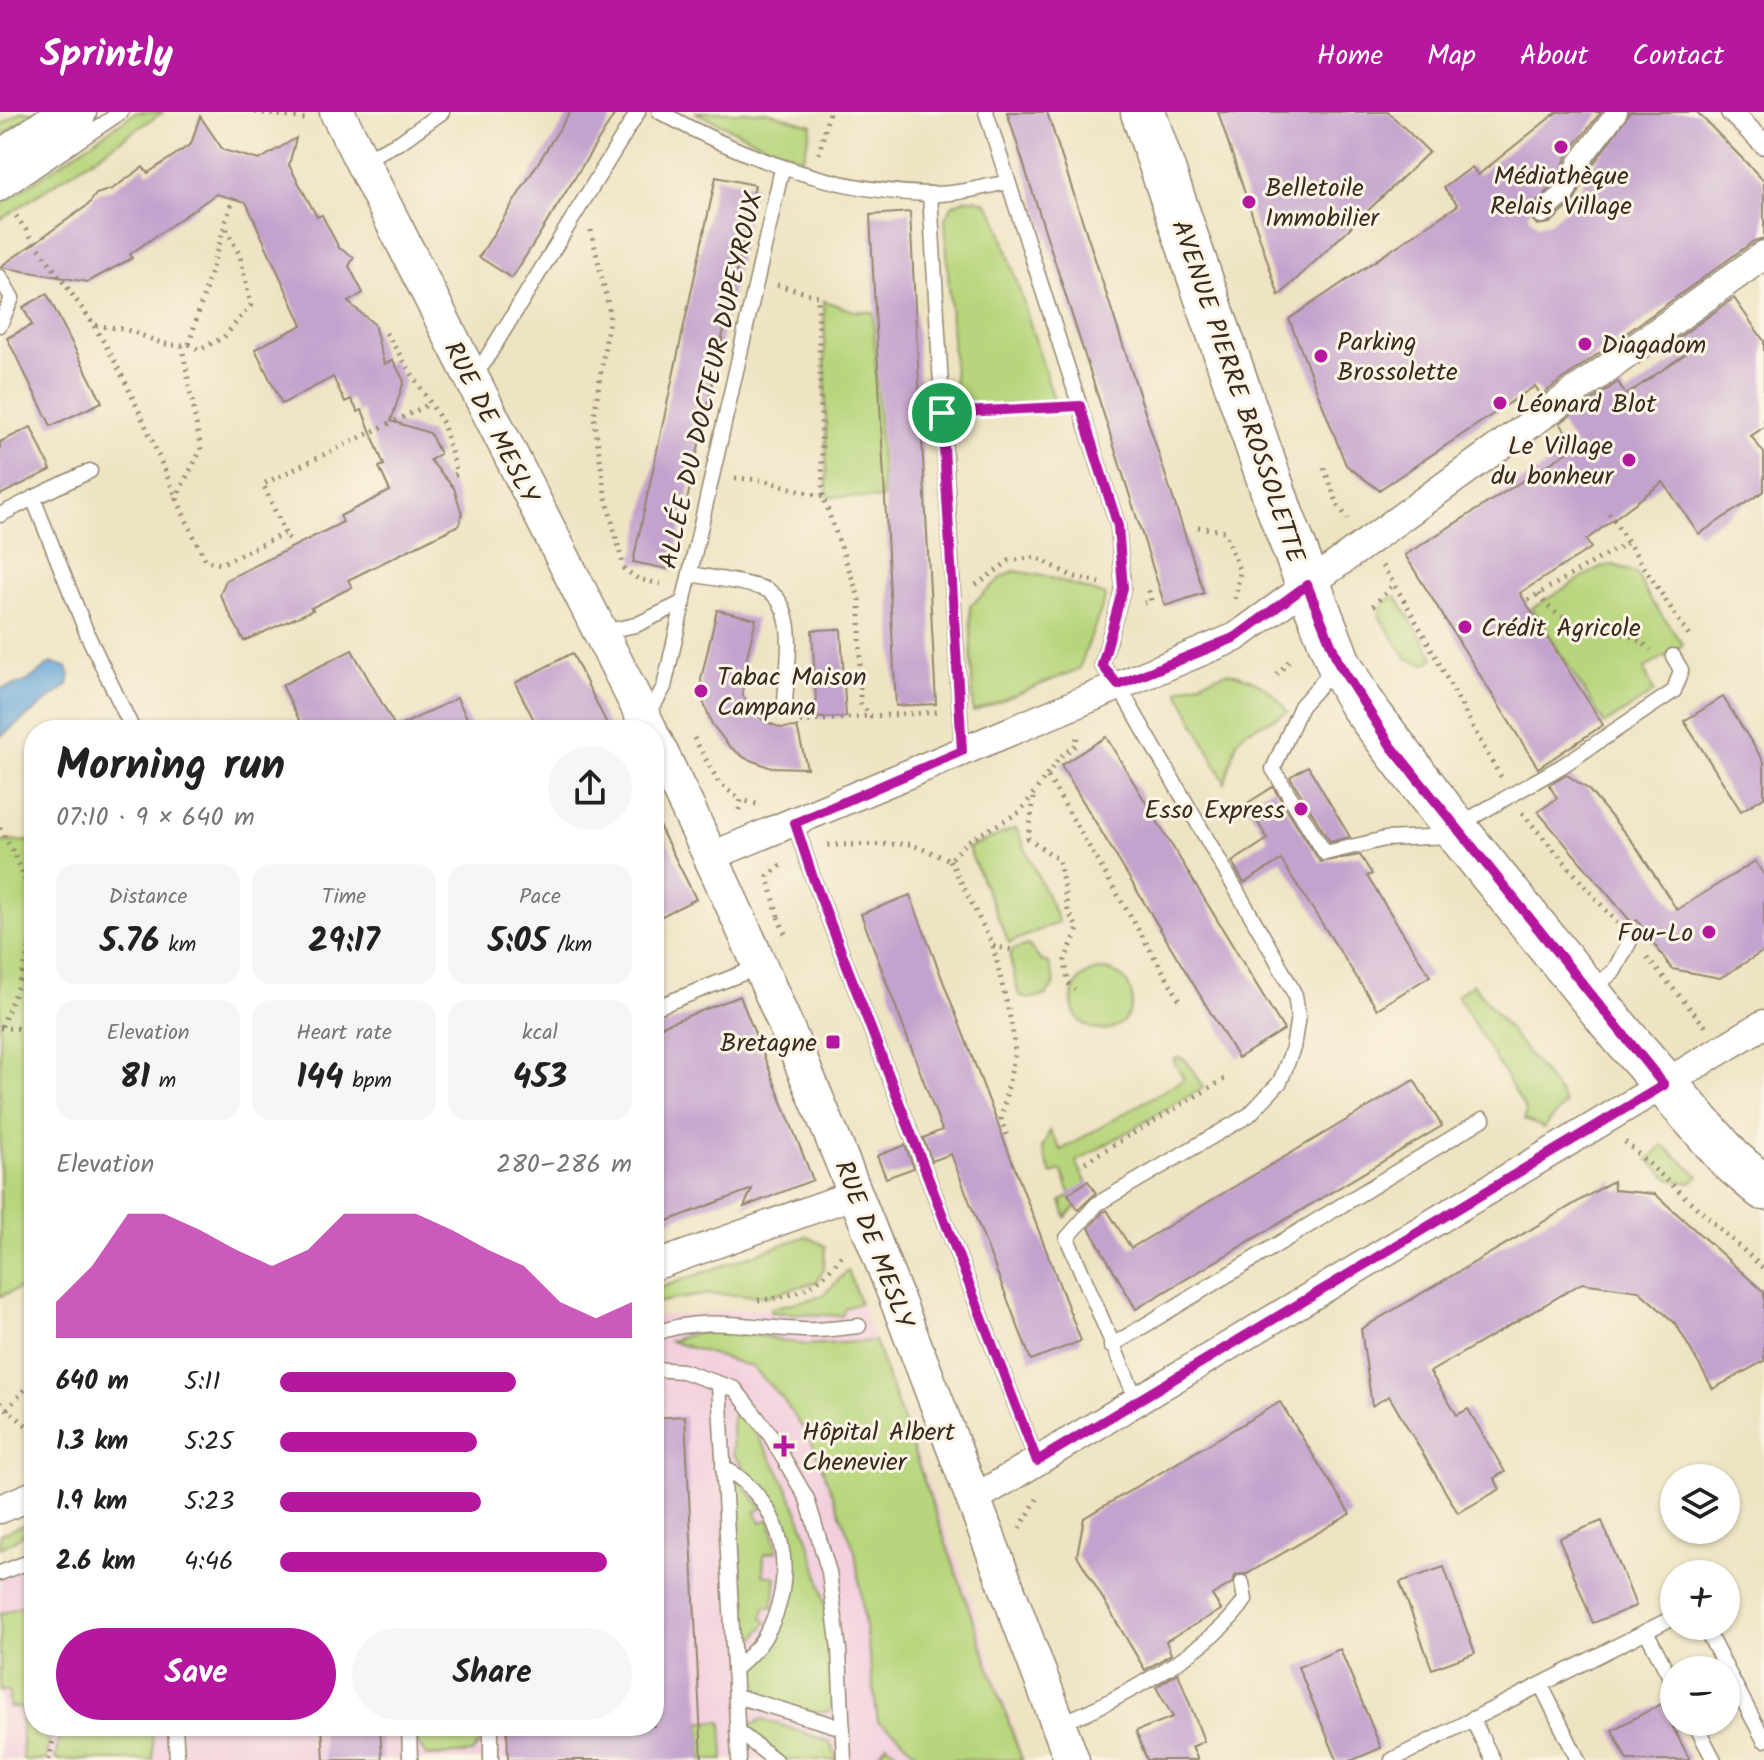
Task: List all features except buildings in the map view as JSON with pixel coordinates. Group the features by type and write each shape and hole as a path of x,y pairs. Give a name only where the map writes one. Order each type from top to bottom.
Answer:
{"main road":[{"path":"0,164 74,112"},
{"name":"AVENUE PIERRE BROSSOLETTE","path":"1143,112 1307,585 1339,664 1360,702 1458,832 1664,1085 1731,1160 1764,1188"}],"street":[{"path":"1542,213 1565,193 1579,162 1617,112"},
{"path":"1731,112 1764,144"},
{"name":"RUE DE MESLY","path":"322,116 361,160 645,720"},
{"path":"712,856 1236,637 1307,585 1358,532 1764,255"},
{"name":"RUE DE MESLY","path":"664,758 712,856 809,1074 843,1198 974,1499 1072,1760"},
{"path":"974,1499 1764,1024"},
{"path":"664,1262 843,1198"},
{"path":"0,1509 24,1499"}],"lane":[{"path":"0,194 121,112"},
{"path":"361,160 400,142 442,112"},
{"path":"467,372 483,364 638,112"},
{"path":"660,112 703,135 782,169 815,177 930,194 1008,182"},
{"path":"986,112 1118,526 1123,588 1102,665 1118,685 1275,957 1295,995 1298,1016 1293,1048 1280,1082 1249,1115 1097,1204 1067,1238 1137,1401"},
{"name":"ALLÉE DU DOCTEUR DUPEYROUX","path":"653,720 684,602 782,169"},
{"path":"930,194 962,751"},
{"path":"0,277 12,298 0,325"},
{"path":"0,515 90,471"},
{"path":"33,498 88,636 128,720"},
{"path":"690,574 769,591 784,609 787,625 785,703"},
{"name":"ALLÉE DU DOCTEUR DUPEYROUX","path":"600,632 636,625 684,602"},
{"path":"1339,664 1301,706 1273,769 1325,853 1385,839 1458,832 1674,691 1681,681 1681,670 1666,659"},
{"path":"795,823 813,878 1037,1461"},
{"path":"1588,993 1614,971 1631,939"},
{"path":"664,1004 761,966"},
{"path":"1111,1346 1483,1119"},
{"path":"664,1330 728,1322 804,1330 859,1326"},
{"path":"664,1370 682,1371 735,1389 769,1433 807,1499 829,1572 839,1650 844,1760"},
{"path":"719,1384 739,1760"},
{"path":"723,1467 746,1479 770,1510 785,1555 782,1599 763,1640 734,1670"},
{"path":"0,1573 24,1564"},
{"path":"1058,1724 1094,1711 1188,1652 1235,1616 1245,1600 1242,1583"},
{"path":"1392,1760 1660,1624"},
{"path":"1646,1631 1660,1658"},
{"path":"1711,1640 1764,1740"},
{"path":"1541,1685 1578,1760"},
{"path":"736,1696 843,1728"},
{"path":"1472,1719 1493,1760"},
{"path":"737,1731 775,1760"},
{"path":"176,1736 177,1760"},
{"path":"409,1736 410,1760"},
{"path":"491,1736 491,1760"},
{"path":"1701,1736 1714,1760"}],"path":[{"path":"255,112 322,116"},
{"path":"815,177 829,112"},
{"path":"189,344 233,198"},
{"path":"582,203 603,271 610,313 594,417 605,493 624,569 638,579 668,586 670,609"},
{"path":"16,216 94,325 128,381 174,500 206,561 221,564 285,533"},
{"path":"94,325 127,330 160,345 189,344 199,350 224,337 251,305 240,256 225,228"},
{"path":"386,333 443,423 457,474 453,476"},
{"path":"174,500 201,450 182,346"},
{"path":"292,543 263,484 430,404"},
{"path":"942,413 1080,406"},
{"path":"1324,468 1338,505 1358,532"},
{"path":"712,476 763,480 823,497"},
{"path":"1609,513 1693,643"},
{"path":"1198,527 1224,531 1233,550"},
{"path":"1528,600 1628,542"},
{"path":"953,596 980,582 1009,561 1036,557 1072,576 1123,588"},
{"path":"1373,606 1394,584"},
{"path":"1539,594 1546,607 1559,617 1634,636 1666,659"},
{"path":"1277,675 1290,660"},
{"path":"785,703 795,722 871,716"},
{"path":"950,860 968,841 1020,812 1034,797 1060,757 1076,745 1076,725"},
{"path":"1047,776 1180,1000"},
{"path":"1034,797 1028,838 1059,860 1068,911 1078,929 1065,960 1068,983 1075,989"},
{"path":"1523,814 1529,809"},
{"path":"0,828 24,874"},
{"path":"827,845 910,844 950,860 993,946 1015,1053 1001,1120 1008,1138"},
{"path":"764,923 778,917 768,876"},
{"path":"993,946 1012,950"},
{"path":"24,969 0,1028 24,1029"},
{"path":"1085,1162 1228,1077"},
{"path":"1618,1130 1626,1144 1764,1269"},
{"path":"746,1300 775,1299 803,1292 834,1267 847,1246 843,1198"},
{"path":"7,1409 24,1390"},
{"path":"0,1403 24,1423"},
{"path":"49,1760 54,1736"}],"shaded area":[{"name":"Hôpital Albert Chenevier","path":"848,1270 960,1568 1024,1760 0,1760 0,1565 24,1556 24,1736 664,1736 664,1316 771,1308 823,1296"}],"green space":[{"path":"20,112 38,112 0,136 0,126"},
{"path":"136,112 163,112 0,220 0,205"},
{"path":"695,112 768,112 812,125 803,158 761,143"},
{"path":"966,199 986,203 998,222 1055,403 956,408 945,218 953,205"},
{"path":"824,301 854,311 873,312 883,499 827,496"},
{"path":"1614,565 1636,573 1650,599 1683,645 1644,669 1654,692 1605,724 1532,608 1600,567"},
{"path":"1014,571 1048,577 1106,596 1079,669 973,712 970,606 1001,578"},
{"path":"1396,596 1434,658 1426,664 1407,659 1379,616 1384,602"},
{"path":"1227,672 1262,685 1288,712 1246,731 1237,741 1225,783 1178,690"},
{"path":"1016,828 1059,922 1009,943 968,848"},
{"path":"24,841 24,1287 0,1296 0,842"},
{"path":"1028,945 1041,961 1049,963 1055,984 1046,995 1027,999 1019,995 1010,958 1012,950"},
{"path":"1102,970 1123,979 1132,1000 1123,1021 1102,1030 1081,1021 1072,1000 1081,979"},
{"path":"1473,984 1565,1104 1544,1128 1525,1120 1526,1110 1457,995"},
{"path":"1179,1057 1187,1061 1203,1088 1076,1162 1091,1192 1066,1217 1061,1201 1071,1196 1062,1171 1051,1174 1042,1148 1050,1131 1061,1150 1184,1079 1173,1060"},
{"path":"1663,1145 1699,1176 1691,1183 1671,1180 1648,1160"},
{"path":"806,1236 825,1246 824,1269 816,1282 767,1296 709,1294 664,1301 664,1286"},
{"path":"848,1270 860,1303 845,1308 842,1316 770,1312 771,1308 823,1296"},
{"path":"736,1331 805,1345 875,1341 1022,1760 923,1760 896,1733 878,1722 855,1551 811,1440 782,1398 752,1367 670,1341 696,1333"},
{"path":"741,1413 790,1493 811,1548 836,1666 837,1694 831,1711 799,1710 768,1697 750,1684 752,1668 781,1618 788,1572 786,1537 791,1535 775,1504 733,1454 732,1417"},
{"path":"735,1483 741,1483 763,1508 755,1512 761,1522 770,1519 777,1551 764,1554 763,1575 776,1577 773,1607 766,1606 762,1618 767,1622 744,1653"},
{"path":"24,1525 24,1534 0,1548 0,1534"},
{"path":"24,1606 24,1736 49,1736 46,1760 23,1760 21,1707 9,1707 9,1691 0,1691 0,1614"},
{"path":"763,1719 830,1742 838,1760 781,1760 750,1728"},
{"path":"722,1721 724,1760 702,1760 700,1722"},
{"path":"59,1736 152,1736 153,1760 55,1760"},
{"path":"418,1736 481,1736 481,1742 472,1753 427,1756 418,1744"},
{"path":"887,1744 905,1760 879,1760 880,1752"}],"water":[{"path":"51,663 66,667 70,675 68,685 0,737 0,689 26,682"}],"place":[{"name":"Médiathèque Relais Village","path":"1561,147"},
{"name":"Belletoile Immobilier","path":"1249,202"},
{"name":"Diagadom","path":"1585,344"},
{"name":"Parking Brossolette","path":"1321,356"},
{"name":"Léonard Blot","path":"1500,403"},
{"name":"Le Village du bonheur","path":"1629,460"},
{"name":"Crédit Agricole","path":"1465,627"},
{"name":"Tabac Maison Campana","path":"701,691"},
{"name":"Esso Express","path":"1301,809"},
{"name":"Fou-Lo","path":"1709,932"},
{"name":"Bretagne","path":"833,1042"},
{"name":"Hôpital Albert Chenevier","path":"784,1446"}],"route":[{"path":"1080,406 1118,526 1123,588 1102,665 1118,685 1236,637 1307,585 1339,664 1360,702 1391,746 1664,1085 1037,1461 813,878 795,823 962,751 942,413 1080,406"}]}
